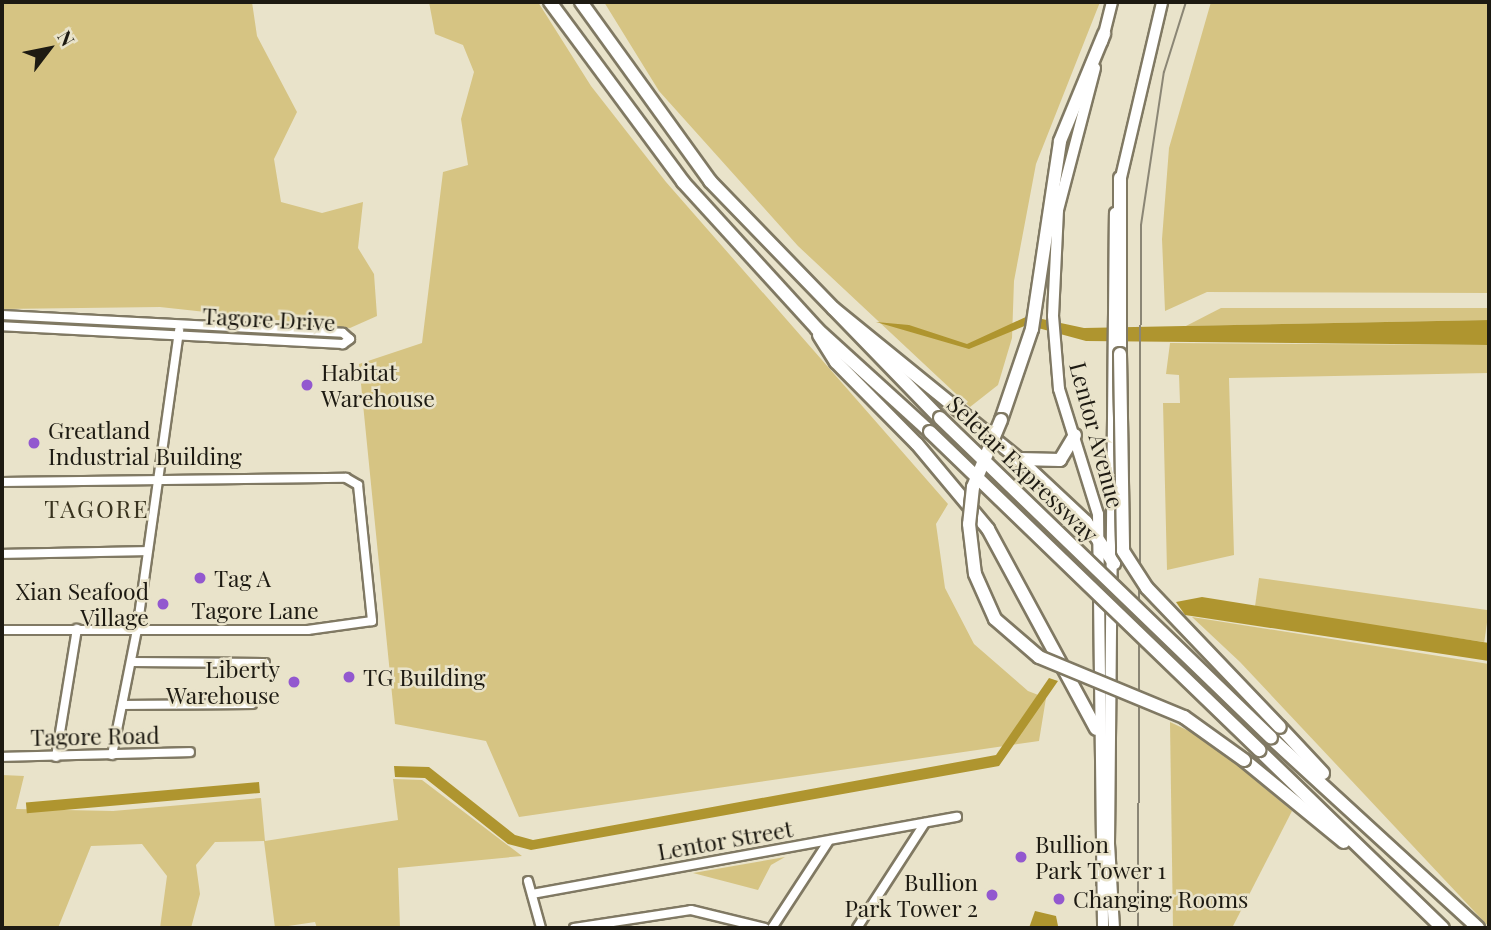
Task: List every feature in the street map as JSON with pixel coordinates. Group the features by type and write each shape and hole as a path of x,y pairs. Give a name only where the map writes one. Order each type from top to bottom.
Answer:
{"highway":[{"name":"Seletar Expressway","path":"550,2 683,182 817,329 930,432 1443,928"},
{"name":"Seletar Expressway","path":"581,2 671,134 825,306 1271,738 1343,798 1478,928"},
{"path":"1104,33 1066,122 1027,348 973,487 975,574 995,619 1026,649 1073,675 1184,718 1244,761 1339,839 1359,848"},
{"path":"1120,178 1117,319 1123,551 1147,588 1280,727 1343,798"},
{"path":"825,306 843,313 1019,459 1099,539 1114,563"},
{"path":"817,329 836,362 917,444 988,529 1096,729"},
{"path":"1019,459 1060,460 1074,435"}],"main road":[{"name":"Lentor Avenue","path":"1103,928 1096,729 1099,539 1095,496 1058,378 1053,316 1058,210 1112,2"},
{"path":"1120,178 1162,2"},
{"name":"Lentor Avenue","path":"1114,928 1113,351 1117,319"},
{"path":"1098,674 1113,676"}],"street":[{"name":"Tagore Drive","path":"2,315 343,333 350,339 343,344 179,333 2,326"},
{"path":"112,755 137,630 179,324"},
{"path":"2,482 158,480"},
{"name":"Tagore Lane","path":"2,630 308,630 372,621 354,481 158,480"},
{"path":"2,554 147,551"},
{"path":"56,757 77,629"},
{"path":"131,662 265,663"},
{"path":"123,705 252,704"},
{"name":"Tagore Road","path":"2,757 190,752"},
{"name":"Lentor Street","path":"532,894 957,817"},
{"path":"857,928 925,823"},
{"path":"772,928 828,842"},
{"path":"528,881 541,928"},
{"path":"574,928 691,910 765,928"}],"shaded area":[{"path":"2,2 252,2 257,36 297,112 274,159 281,202 322,213 363,202 358,248 374,274 377,316 350,328 160,307 2,309"},
{"path":"429,2 538,2 591,86 666,182 948,504 936,524 945,588 974,644 1028,691 1046,698 1039,741 519,817 486,741 395,724 359,364 422,343 443,172 468,165 461,119 474,72 463,45 435,34"},
{"path":"604,2 1100,2 1036,164 1014,281 1012,338 998,385 970,407 798,246 659,91"},
{"path":"1211,2 1489,2 1489,293 1207,292 1165,311 1162,239 1169,148"},
{"path":"1221,308 1489,308 1489,320 1186,326"},
{"path":"1028,316 1084,328 1489,320 1489,345 1086,341 1027,325 969,349 876,322 909,325 967,344"},
{"path":"1170,343 1489,345 1489,373 1229,378 1234,555 1167,570 1163,403 1180,403 1179,375 1166,374"},
{"path":"1259,578 1489,610 1484,642 1255,610"},
{"path":"1202,597 1489,643 1489,661 1185,615 1176,602"},
{"path":"1192,617 1489,664 1489,927 1240,662"},
{"path":"1049,678 1058,681 999,766 531,850 508,844 425,778 395,777 394,766 429,767 515,835 533,840 996,755"},
{"path":"1170,722 1208,740 1292,811 1232,928 1173,928"},
{"path":"2,775 24,776 16,809 113,811 261,798 265,841 398,820 393,779 422,780 522,856 398,868 400,928 317,928 315,922 275,928 264,841 215,842 196,865 200,894 191,928 160,928 167,876 142,844 91,846 58,928 2,928"},
{"path":"259,782 260,793 27,813 26,802"},
{"path":"785,857 771,865 758,890 693,873"},
{"path":"1035,911 1056,916 1058,926 1029,928"}],"railway":[{"path":"1138,928 1141,225 1164,72 1186,2"}],"place":[{"name":"Habitat Warehouse","path":"307,385"},
{"name":"Greatland Industrial Building","path":"34,443"},
{"name":"Tag A","path":"200,578"},
{"name":"Xian Seafood Village","path":"163,604"},
{"name":"TG Building","path":"349,677"},
{"name":"Liberty Warehouse","path":"294,682"},
{"name":"Bullion Park Tower 1","path":"1021,857"},
{"name":"Bullion Park Tower 2","path":"992,895"},
{"name":"Changing Rooms","path":"1059,899"}],"district":[{"name":"TAGORE","path":"97,509"}]}
